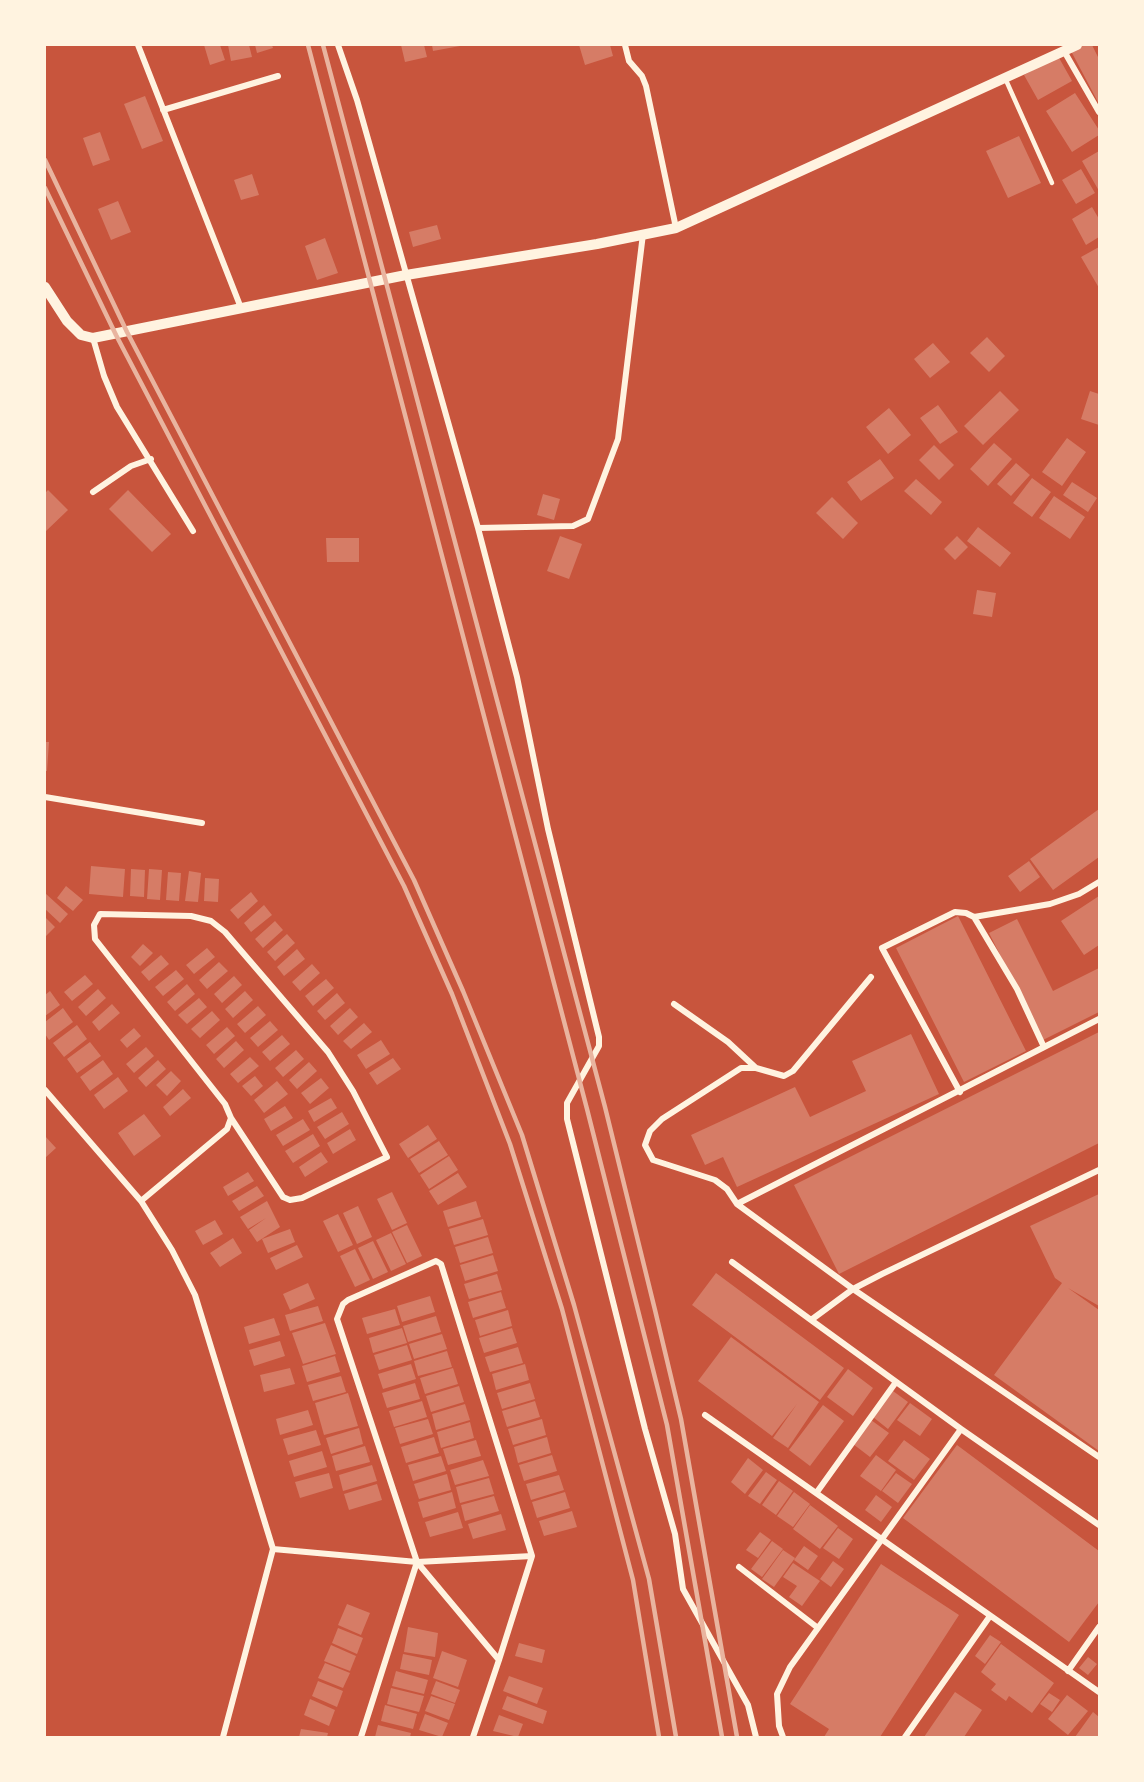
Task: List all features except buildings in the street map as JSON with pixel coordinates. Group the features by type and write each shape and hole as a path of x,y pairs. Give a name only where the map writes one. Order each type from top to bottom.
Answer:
{"street":[{"path":"138,45 241,308"},
{"path":"338,45 357,100 478,528 517,677 548,829 599,1037 599,1046 567,1103 567,1119 645,1429 675,1534 683,1589 748,1705 756,1737"},
{"path":"625,45 629,61 642,76 646,86 676,228"},
{"path":"45,286 67,321 81,334 93,338 406,275 676,228 1077,45"},
{"path":"1064,51 1099,112"},
{"path":"163,110 279,76"},
{"path":"478,528 573,526 588,519 618,440 643,234"},
{"path":"93,338 104,376 117,407 151,459 193,531"},
{"path":"93,492 131,466 151,459"},
{"path":"45,798 201,823"},
{"path":"974,917 1050,904 1079,894 1099,882"},
{"path":"141,1201 227,1129 231,1118 225,1104 95,939 94,925 100,914 108,912 191,916 211,921 225,932 328,1052 353,1091 387,1157 302,1198 290,1200 283,1197 231,1118"},
{"path":"960,1092 882,948 955,912 966,913 974,917 1017,989 1043,1045"},
{"path":"871,977 794,1071 784,1076 756,1068 741,1068 662,1119 650,1131 645,1146 653,1160 715,1180 728,1189 737,1204 853,1289 1099,1457"},
{"path":"674,1004 728,1042 756,1068"},
{"path":"737,1204 960,1092 1043,1045 1099,1019"},
{"path":"45,1090 141,1201 172,1250 195,1295 273,1549 223,1737"},
{"path":"812,1320 853,1289 1099,1170"},
{"path":"473,1737 499,1660 532,1557 441,1264 436,1261 348,1300 343,1304 337,1319 417,1562 499,1660"},
{"path":"732,1262 961,1430 1099,1525"},
{"path":"817,1492 896,1382"},
{"path":"705,1415 1099,1692"},
{"path":"783,1737 779,1726 777,1694 790,1667 961,1430"},
{"path":"273,1549 417,1562 532,1557"},
{"path":"361,1737 417,1562"},
{"path":"739,1567 818,1628"},
{"path":"905,1737 990,1616"},
{"path":"1068,1671 1099,1627"}],"lane":[{"path":"1005,78 1052,183"}],"railway":[{"path":"308,45 587,1109 667,1425 722,1737"},
{"path":"323,45 605,1107 655,1310 681,1419 737,1737"},
{"path":"45,160 127,332 414,880 463,991 522,1135 574,1305 649,1579 676,1737"},
{"path":"45,188 116,335 404,886 452,994 510,1144 562,1309 633,1580 659,1737"}]}
